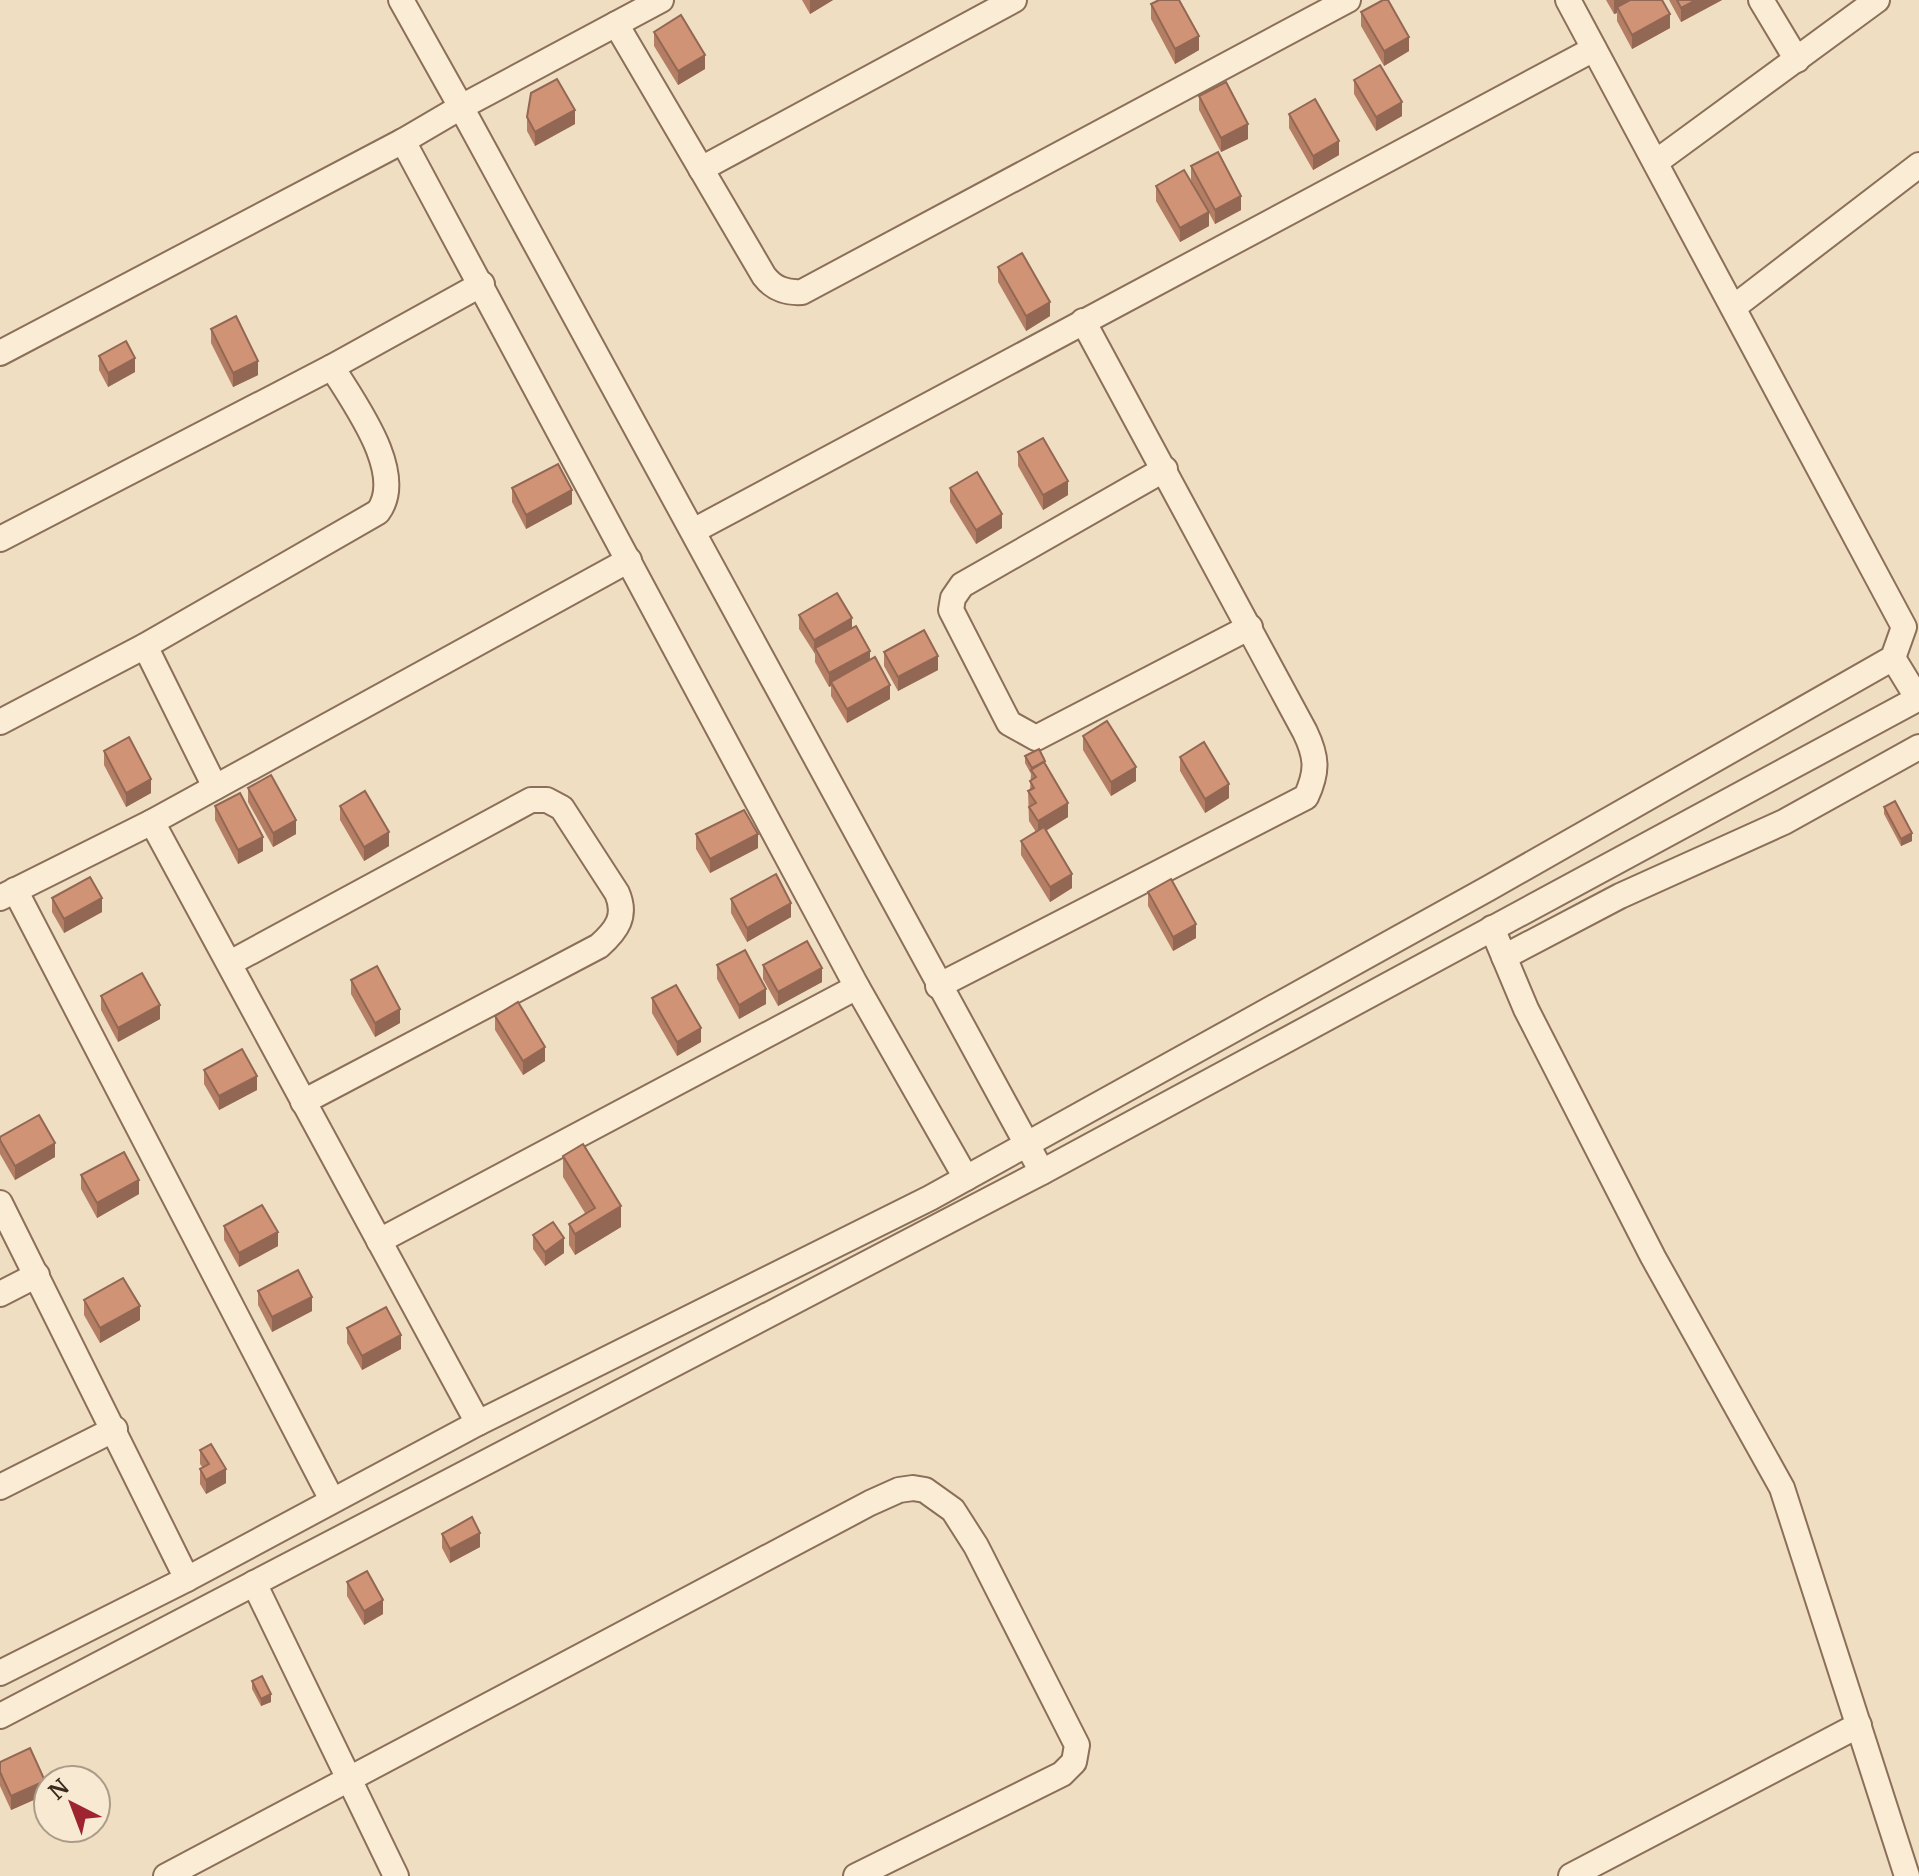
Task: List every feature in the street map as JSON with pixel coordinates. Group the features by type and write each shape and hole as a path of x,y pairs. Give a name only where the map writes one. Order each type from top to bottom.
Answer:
{"street":[{"path":"401,0 695,530 938,986 1042,1172"},
{"path":"0,353 403,141 661,0"},
{"path":"701,169 1014,0"},
{"path":"616,24 764,276 780,289 802,292 1348,0"},
{"path":"0,1673 187,1579 478,1423 966,1178 1489,888 1893,658 1904,627 1568,0"},
{"path":"1761,0 1797,60"},
{"path":"1656,162 1877,0"},
{"path":"695,530 1594,49"},
{"path":"403,141 857,987 966,1178"},
{"path":"1734,307 1919,165"},
{"path":"0,539 332,367 482,284"},
{"path":"938,986 1306,797 1315,777 1316,756 1250,627 1083,321"},
{"path":"0,722 145,646 371,519 384,504 388,483 380,456 332,367"},
{"path":"1165,469 962,585 953,598 951,610 1009,723 1036,738 1250,627"},
{"path":"332,1500 8,894 152,822 629,560"},
{"path":"145,646 215,787"},
{"path":"0,1716 1042,1172 1918,698 1893,658"},
{"path":"1504,957 1620,896 1784,822 1919,747"},
{"path":"230,963 531,800 547,800 562,808 617,893 622,905 621,919 612,934 599,946 303,1102"},
{"path":"152,822 478,1423"},
{"path":"1492,928 1526,1009 1653,1257 1782,1488 1907,1876"},
{"path":"379,1241 857,987"},
{"path":"0,1203 187,1579"},
{"path":"0,1294 37,1275"},
{"path":"0,1487 115,1429"},
{"path":"166,1876 870,1503 899,1490 925,1490 953,1510 976,1546 1077,1745 1077,1754 1062,1774 856,1876"},
{"path":"254,1583 396,1876"},
{"path":"1571,1876 1859,1725"}],"building":[{"path":"1159,0 1179,0 1199,36 1175,49 1151,4"},
{"path":"1388,0 1409,37 1384,51 1361,12"},
{"path":"1630,0 1662,0 1670,14 1632,35 1617,7"},
{"path":"1677,0 1696,0 1681,8"},
{"path":"681,15 705,55 678,71 654,32"},
{"path":"1380,65 1402,102 1376,117 1354,80"},
{"path":"557,79 575,110 535,132 527,117 531,93"},
{"path":"1226,82 1248,124 1221,138 1199,96"},
{"path":"1315,99 1339,141 1313,156 1289,114"},
{"path":"1218,152 1241,196 1215,210 1191,166"},
{"path":"1184,170 1209,212 1180,228 1156,186"},
{"path":"1022,253 1050,302 1026,316 998,267"},
{"path":"236,316 258,361 233,373 211,329"},
{"path":"126,341 135,358 108,373 99,356"},
{"path":"1043,438 1068,481 1043,495 1018,452"},
{"path":"558,464 572,490 526,515 512,488"},
{"path":"977,472 1002,514 976,530 950,488"},
{"path":"837,593 852,618 814,640 799,615"},
{"path":"856,626 870,651 829,673 815,648"},
{"path":"924,630 938,656 898,677 884,652"},
{"path":"875,657 890,685 847,709 831,682"},
{"path":"1107,721 1136,767 1111,782 1083,736"},
{"path":"129,737 151,779 126,793 104,751"},
{"path":"1204,742 1229,784 1205,799 1180,757"},
{"path":"1039,749 1045,761 1032,768 1025,756"},
{"path":"1044,762 1068,803 1038,821 1029,807 1036,803 1028,791 1034,788 1030,781 1036,777 1031,770"},
{"path":"271,775 296,820 273,833 248,788"},
{"path":"365,791 389,832 364,847 340,806"},
{"path":"240,793 263,837 238,850 215,806"},
{"path":"1895,801 1912,833 1901,839 1884,807"},
{"path":"744,810 758,834 710,859 696,834"},
{"path":"1044,827 1072,874 1050,887 1021,841"},
{"path":"776,874 791,903 747,928 731,899"},
{"path":"90,877 102,898 64,919 52,898"},
{"path":"1171,879 1196,924 1173,937 1148,892"},
{"path":"807,941 822,968 778,992 763,965"},
{"path":"745,950 766,989 739,1005 717,965"},
{"path":"377,966 400,1009 375,1023 351,980"},
{"path":"142,973 160,1005 118,1028 101,996"},
{"path":"676,985 701,1028 677,1042 652,998"},
{"path":"518,1002 545,1047 523,1061 495,1016"},
{"path":"242,1049 257,1076 219,1096 204,1070"},
{"path":"39,1115 55,1143 15,1166 0,1137"},
{"path":"583,1144 621,1206 575,1234 569,1224 595,1208 563,1156"},
{"path":"124,1152 139,1180 97,1203 81,1175"},
{"path":"262,1205 278,1232 239,1253 224,1226"},
{"path":"553,1222 564,1238 545,1252 533,1235"},
{"path":"298,1270 312,1297 272,1317 258,1291"},
{"path":"123,1278 140,1306 100,1328 84,1300"},
{"path":"386,1307 401,1335 362,1356 347,1328"},
{"path":"211,1444 226,1469 206,1480 200,1469 209,1464 200,1450"},
{"path":"472,1517 480,1533 450,1549 442,1534"},
{"path":"367,1571 383,1600 364,1611 347,1582"},
{"path":"262,1676 271,1694 261,1699 252,1681"},
{"path":"30,1748 37,1764 32,1764 32,1787 11,1796 0,1772 0,1762"}]}
